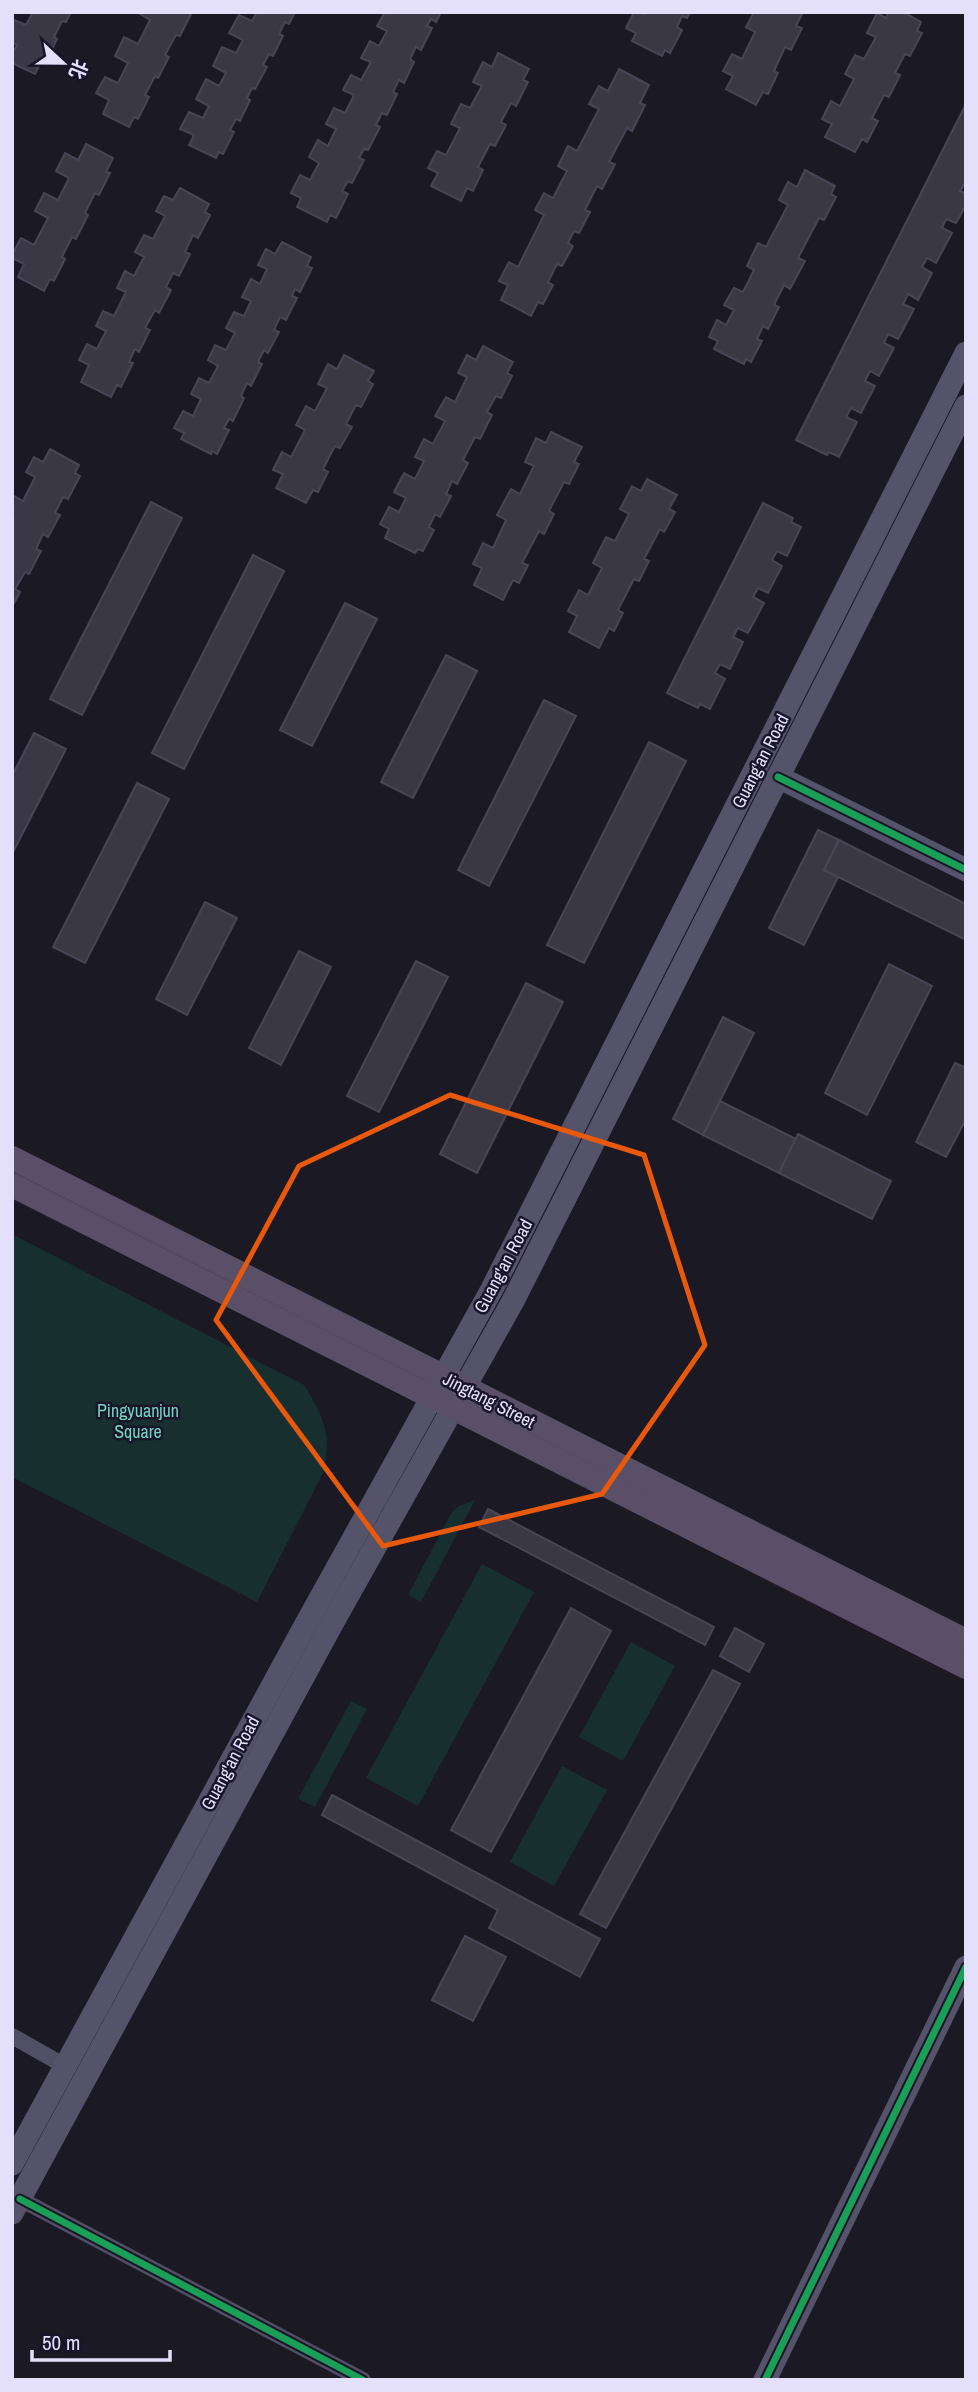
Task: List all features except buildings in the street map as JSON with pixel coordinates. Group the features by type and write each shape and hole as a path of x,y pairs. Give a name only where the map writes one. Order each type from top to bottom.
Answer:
{"main road":[{"name":"Guang'an Road","path":"16,2206 333,1622 448,1392 492,1289 966,353"},
{"name":"Guang'an Road","path":"12,2164 306,1624 448,1392 513,1301 966,406"},
{"path":"778,777 966,870"},
{"name":"Jingtang Street","path":"12,1158 966,1667"},
{"name":"Jingtang Street","path":"12,1185 966,1641"},
{"path":"765,2380 966,1967"}],"street":[{"path":"12,2036 65,2066"},
{"path":"16,2206 363,2380"}],"highlighted area":[{"path":"450,1095 644,1155 705,1345 602,1494 383,1546 216,1320 299,1166"}],"green space":[{"name":"Pingyuanjun Square","path":"12,1234 304,1385 324,1426 327,1447 323,1473 257,1602 12,1477"},
{"path":"475,1500 421,1602 408,1595 452,1512"},
{"path":"482,1564 534,1592 418,1806 366,1778"},
{"path":"631,1642 675,1666 623,1761 579,1737"},
{"path":"351,1701 367,1709 315,1807 298,1799"},
{"path":"562,1766 607,1790 554,1886 510,1862"}],"cycle path":[{"path":"778,777 966,870"},
{"path":"765,2380 966,1967"},
{"path":"20,2199 363,2380"}]}
